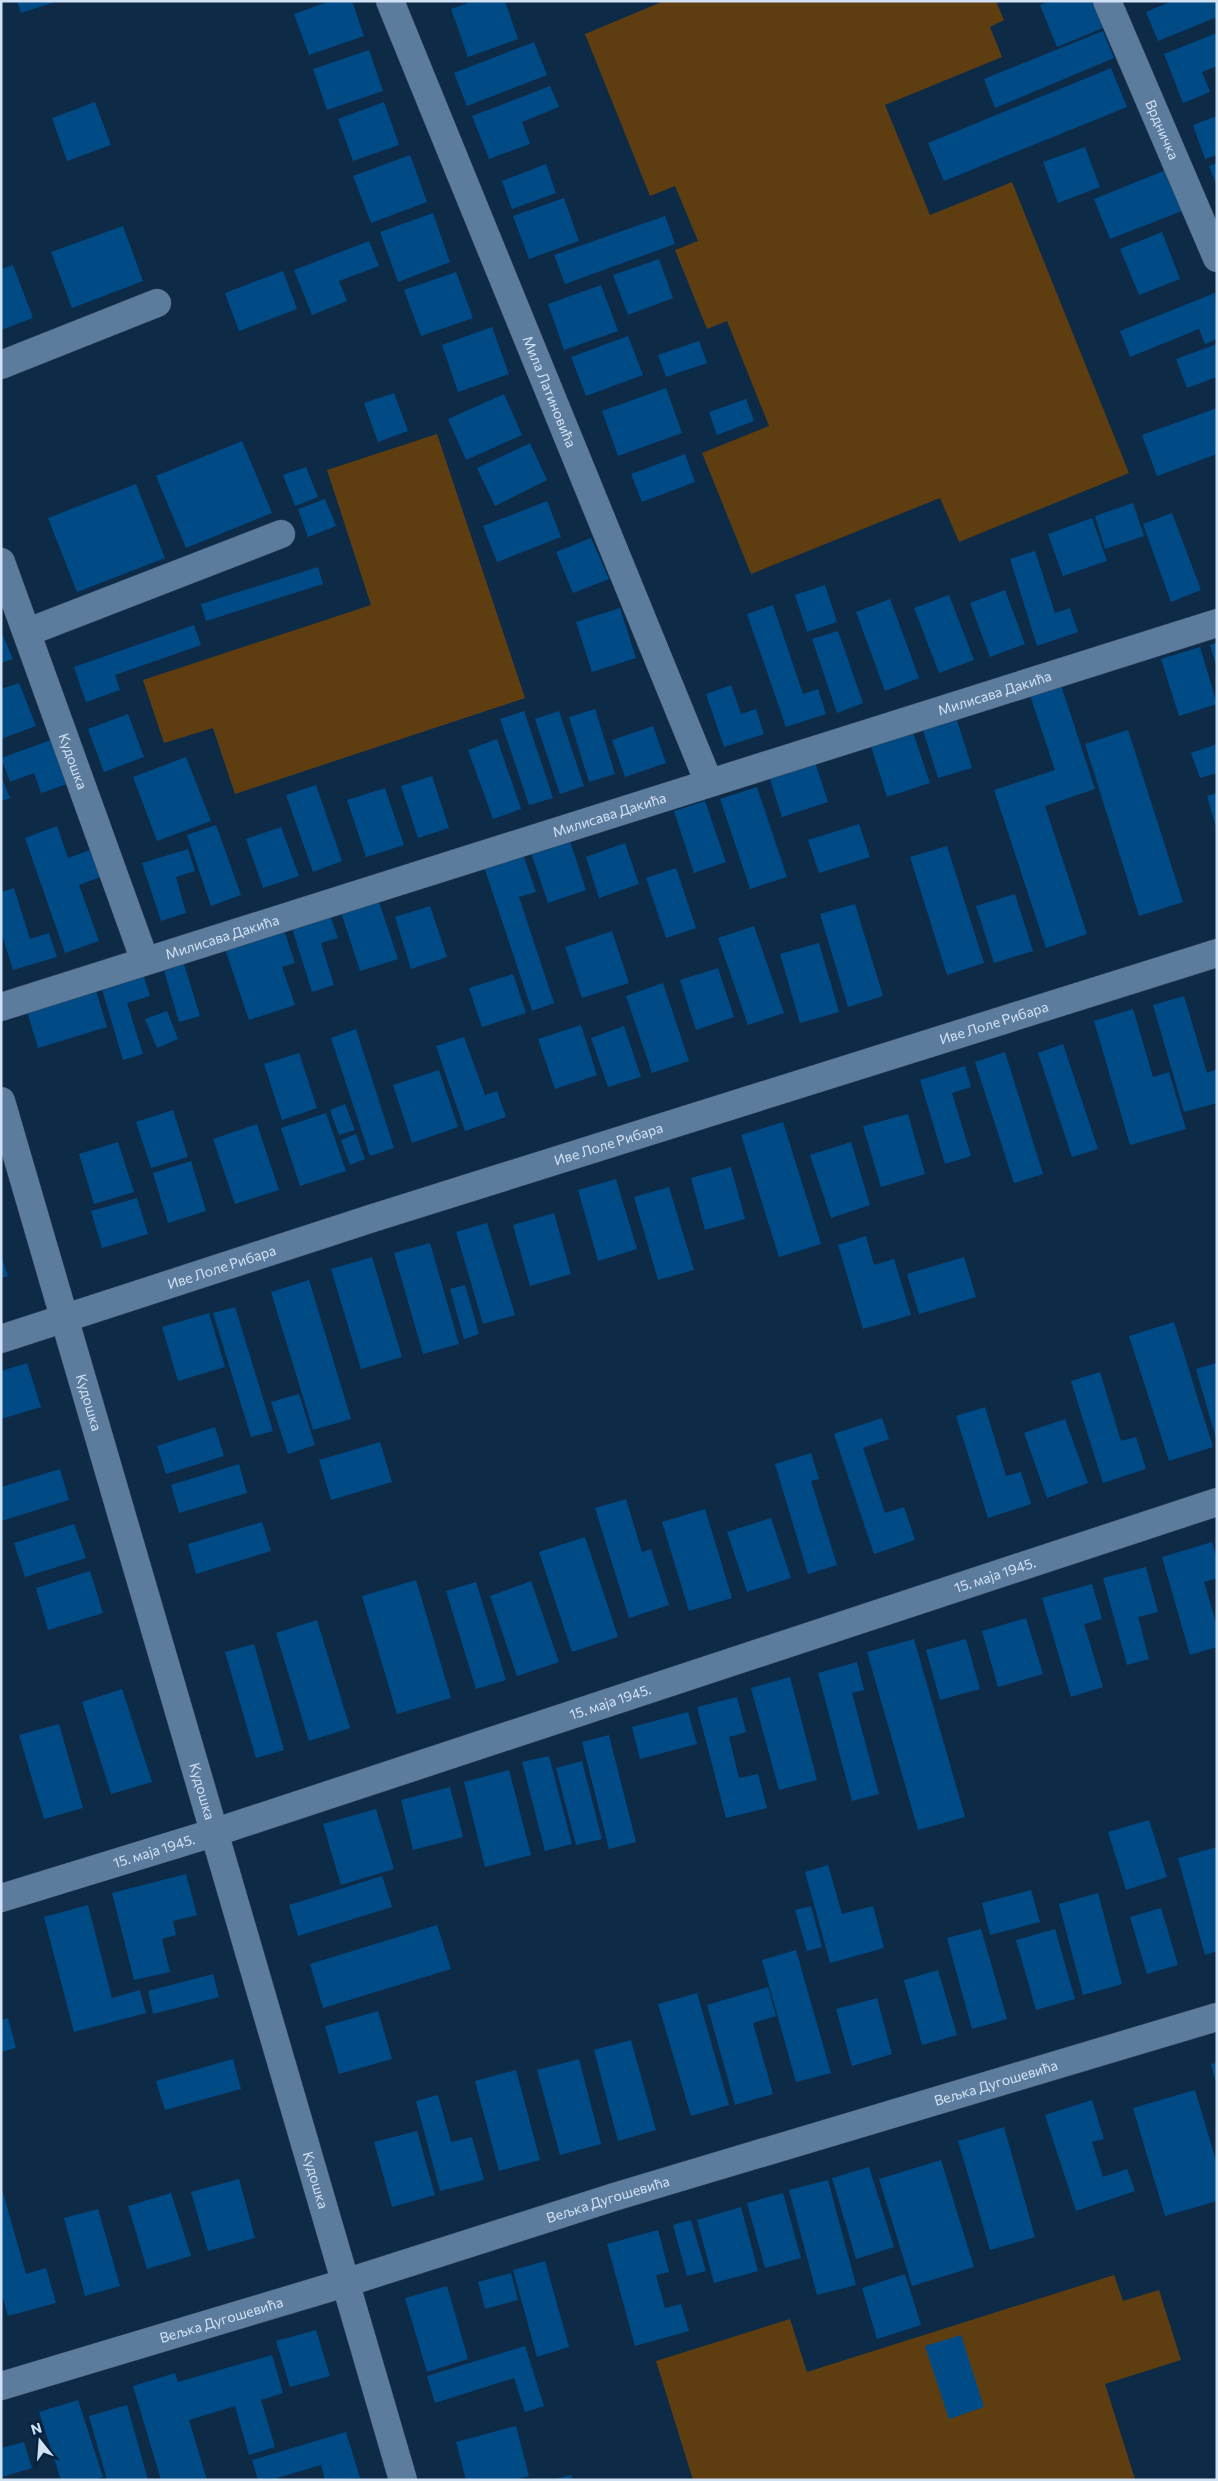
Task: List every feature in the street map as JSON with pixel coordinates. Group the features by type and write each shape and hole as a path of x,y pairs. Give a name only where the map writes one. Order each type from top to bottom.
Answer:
{"street":[{"name":"Мила Латиновића","path":"390,1 709,783"},
{"name":"Врдничка","path":"1107,1 1217,258"},
{"path":"1,365 157,304"},
{"path":"28,632 282,534"},
{"name":"Кудошка","path":"1,562 28,632 145,961"},
{"name":"Милисава Дакића","path":"1,1007 1217,623"},
{"name":"Иве Лоле Рибара","path":"1,1339 373,1218 1217,953"},
{"name":"Кудошка","path":"1,1101 216,1832 403,2480"},
{"name":"15. маја 1945.","path":"1,1898 216,1832 1217,1502"},
{"name":"Вељка Дугошевића","path":"1,2386 345,2283 614,2197 1217,2016"}],"shaded area":[{"path":"664,1 996,1 1004,20 990,27 1002,57 885,105 930,215 1012,182 1129,473 959,542 940,498 751,574 702,453 769,426 727,321 707,329 675,250 698,241 675,186 650,196 585,34"},
{"path":"437,434 525,698 235,794 213,728 164,743 143,680 371,605 327,470"},
{"path":"1114,2275 1123,2301 1159,2290 1181,2360 1105,2384 1135,2479 693,2480 656,2361 790,2319 807,2372"}],"building":[{"path":"17,1 55,1 55,2 21,13"},
{"path":"330,1 352,1 364,36 309,55 294,14"},
{"path":"473,1 505,1 518,39 468,57 451,9"},
{"path":"1050,1 1092,1 1103,28 1057,47 1040,5"},
{"path":"1172,1 1217,1 1217,17 1158,41 1146,12"},
{"path":"1103,31 1114,58 995,108 984,79"},
{"path":"1217,33 1217,66 1202,72 1210,92 1183,103 1164,54"},
{"path":"534,42 547,75 467,106 454,73"},
{"path":"369,50 383,91 327,110 313,69"},
{"path":"1111,68 1127,107 944,181 928,143"},
{"path":"550,86 559,107 522,122 530,144 489,159 472,116"},
{"path":"95,102 111,145 67,161 52,118"},
{"path":"384,102 399,145 353,161 338,119"},
{"path":"1217,116 1217,155 1205,159 1193,125"},
{"path":"1085,147 1100,187 1058,203 1043,162"},
{"path":"410,155 427,202 371,223 353,176"},
{"path":"1217,163 1217,186 1209,166"},
{"path":"546,164 556,193 512,209 502,181"},
{"path":"1166,170 1182,211 1110,239 1094,199"},
{"path":"564,198 579,241 529,259 513,216"},
{"path":"433,213 450,262 398,282 380,232"},
{"path":"665,216 675,244 565,284 554,255"},
{"path":"123,226 143,281 72,308 51,252"},
{"path":"1162,232 1180,279 1139,295 1120,249"},
{"path":"369,241 379,266 339,281 347,301 312,315 294,270"},
{"path":"659,259 673,298 628,315 613,275"},
{"path":"13,265 33,318 1,330 1,269"},
{"path":"283,271 297,309 239,331 225,293"},
{"path":"456,272 473,318 421,336 404,290"},
{"path":"601,285 618,331 564,350 548,304"},
{"path":"1215,293 1217,339 1205,344 1199,329 1130,357 1120,331"},
{"path":"492,327 509,374 458,392 442,345"},
{"path":"628,336 643,375 586,396 571,357"},
{"path":"699,341 707,363 666,377 658,355"},
{"path":"1217,344 1217,377 1187,388 1176,359"},
{"path":"666,388 682,433 618,456 602,411"},
{"path":"394,393 408,431 378,442 364,403"},
{"path":"504,394 522,435 466,460 448,419"},
{"path":"746,399 754,421 717,435 709,412"},
{"path":"1217,408 1217,454 1157,476 1142,435"},
{"path":"242,441 272,513 186,548 156,476"},
{"path":"530,443 547,480 495,506 477,468"},
{"path":"685,454 695,482 642,502 631,474"},
{"path":"306,467 318,497 295,506 283,475"},
{"path":"136,484 165,558 77,592 48,518"},
{"path":"325,499 336,526 308,537 298,509"},
{"path":"547,501 561,537 497,562 483,526"},
{"path":"1133,503 1144,536 1105,549 1095,516"},
{"path":"1172,513 1201,590 1171,602 1143,524"},
{"path":"1092,518 1107,561 1063,576 1048,534"},
{"path":"591,538 609,579 573,593 556,552"},
{"path":"1035,551 1055,613 1070,608 1078,632 1037,646 1010,559"},
{"path":"318,567 323,584 206,621 201,604"},
{"path":"825,585 837,622 807,632 795,595"},
{"path":"1005,590 1025,644 990,657 970,603"},
{"path":"949,595 974,660 939,673 914,608"},
{"path":"890,599 919,678 885,691 856,612"},
{"path":"773,605 803,694 818,689 826,714 786,727 747,614"},
{"path":"620,608 636,658 592,672 576,622"},
{"path":"194,625 201,645 115,675 120,690 86,702 74,667"},
{"path":"1,631 13,659 1,663"},
{"path":"838,631 863,703 837,713 812,639"},
{"path":"1217,643 1217,665 1216,665 1210,645"},
{"path":"1200,647 1217,704 1179,716 1161,659"},
{"path":"1059,679 1095,789 1045,806 1087,934 1046,948 994,790 1055,770 1028,689"},
{"path":"19,683 36,726 1,739 1,689"},
{"path":"731,685 741,714 756,709 764,734 724,747 706,694"},
{"path":"595,709 615,774 589,782 569,717"},
{"path":"524,711 553,798 529,805 500,719"},
{"path":"559,711 584,786 560,794 535,719"},
{"path":"128,714 144,757 104,772 88,729"},
{"path":"957,720 972,768 938,778 923,730"},
{"path":"653,726 666,763 625,777 612,740"},
{"path":"911,726 930,783 887,797 869,740"},
{"path":"1128,730 1183,902 1139,916 1085,744"},
{"path":"497,739 521,809 493,819 468,750"},
{"path":"51,740 67,784 41,793 34,773 10,782 1,758"},
{"path":"1217,744 1217,773 1200,778 1191,753"},
{"path":"186,757 211,821 157,841 133,777"},
{"path":"814,759 828,802 782,817 768,773"},
{"path":"1,776 10,798 1,801"},
{"path":"432,776 449,828 418,838 401,786"},
{"path":"316,785 342,861 313,872 286,795"},
{"path":"757,787 787,877 750,889 720,799"},
{"path":"385,788 404,845 366,857 347,800"},
{"path":"1217,793 1217,827 1216,827 1207,796"},
{"path":"705,801 726,862 694,873 674,811"},
{"path":"859,824 870,857 819,873 808,840"},
{"path":"216,825 241,895 211,906 187,835"},
{"path":"57,826 68,858 90,850 100,877 79,885 99,941 65,953 25,838"},
{"path":"281,827 299,876 263,888 246,839"},
{"path":"569,838 586,890 548,903 530,850"},
{"path":"625,843 639,884 599,898 586,857"},
{"path":"947,846 984,963 947,975 910,857"},
{"path":"188,849 195,871 176,877 186,913 161,921 142,863"},
{"path":"523,854 536,892 519,897 554,1003 532,1011 484,867"},
{"path":"676,868 696,928 666,938 646,878"},
{"path":"14,888 30,939 49,933 57,957 13,970 1,932 1,892"},
{"path":"1015,894 1033,951 994,963 976,906"},
{"path":"378,899 398,959 360,971 341,912"},
{"path":"855,904 883,996 848,1007 820,914"},
{"path":"430,906 447,957 411,969 395,917"},
{"path":"330,915 338,938 321,943 334,985 312,992 292,928"},
{"path":"754,926 784,1013 748,1025 718,938"},
{"path":"284,930 295,963 282,967 295,1005 249,1020 225,949"},
{"path":"612,931 629,983 582,998 565,947"},
{"path":"819,943 839,1012 800,1023 780,954"},
{"path":"184,964 200,1016 179,1022 164,971"},
{"path":"718,968 734,1017 696,1030 680,980"},
{"path":"143,974 150,996 127,1003 143,1054 123,1060 101,986"},
{"path":"513,974 526,1013 482,1027 469,988"},
{"path":"663,983 689,1061 652,1073 626,996"},
{"path":"95,987 107,1027 38,1048 26,1008"},
{"path":"1184,996 1207,1073 1217,1069 1217,1103 1184,1112 1153,1005"},
{"path":"1133,1009 1153,1077 1169,1072 1186,1129 1130,1145 1094,1021"},
{"path":"167,1011 178,1039 157,1048 145,1019"},
{"path":"581,1025 597,1075 555,1089 538,1039"},
{"path":"624,1026 641,1077 608,1087 591,1038"},
{"path":"356,1029 394,1148 370,1156 331,1038"},
{"path":"464,1037 485,1095 497,1091 506,1117 465,1131 436,1046"},
{"path":"1063,1044 1098,1149 1072,1157 1038,1053"},
{"path":"1005,1052 1043,1174 1014,1183 975,1062"},
{"path":"299,1053 317,1108 282,1120 264,1064"},
{"path":"965,1066 971,1087 952,1093 971,1156 945,1164 920,1080"},
{"path":"439,1070 458,1127 412,1143 393,1085"},
{"path":"345,1104 355,1130 339,1135 330,1110"},
{"path":"173,1110 188,1157 151,1168 136,1122"},
{"path":"326,1113 346,1171 300,1186 281,1128"},
{"path":"908,1114 925,1174 881,1187 863,1126"},
{"path":"783,1122 821,1244 779,1257 741,1135"},
{"path":"257,1124 279,1190 235,1204 213,1139"},
{"path":"356,1134 365,1159 350,1165 341,1140"},
{"path":"118,1142 134,1192 94,1204 79,1154"},
{"path":"851,1142 870,1205 831,1218 810,1155"},
{"path":"191,1161 206,1211 168,1223 153,1173"},
{"path":"731,1167 745,1219 705,1230 691,1178"},
{"path":"616,1179 637,1249 598,1261 578,1190"},
{"path":"669,1187 694,1270 658,1280 634,1197"},
{"path":"137,1198 148,1234 102,1248 91,1211"},
{"path":"554,1213 571,1274 530,1286 513,1225"},
{"path":"487,1223 515,1315 483,1324 456,1232"},
{"path":"866,1236 874,1265 894,1259 911,1315 863,1329 838,1245"},
{"path":"430,1243 459,1344 423,1354 394,1253"},
{"path":"1,1255 8,1276 1,1278"},
{"path":"372,1257 402,1357 361,1369 331,1269"},
{"path":"964,1257 976,1297 919,1314 907,1274"},
{"path":"309,1280 351,1419 313,1430 271,1292"},
{"path":"465,1285 479,1334 464,1339 450,1289"},
{"path":"235,1307 273,1431 251,1437 213,1313"},
{"path":"209,1313 225,1367 178,1381 162,1327"},
{"path":"1174,1322 1213,1447 1169,1461 1129,1336"},
{"path":"27,1363 41,1407 1,1419 1,1371"},
{"path":"1217,1363 1217,1439 1216,1439 1196,1369"},
{"path":"1100,1372 1121,1441 1136,1437 1146,1469 1103,1483 1071,1381"},
{"path":"299,1394 315,1445 288,1454 271,1402"},
{"path":"985,1407 1006,1476 1021,1472 1031,1504 988,1518 956,1416"},
{"path":"882,1418 889,1439 863,1448 885,1513 904,1507 915,1540 874,1554 834,1434"},
{"path":"1065,1419 1088,1483 1047,1498 1024,1433"},
{"path":"215,1427 224,1456 166,1474 157,1446"},
{"path":"380,1442 392,1482 331,1500 319,1460"},
{"path":"811,1453 819,1479 811,1481 837,1565 808,1574 775,1464"},
{"path":"239,1464 247,1493 179,1513 171,1485"},
{"path":"60,1469 69,1500 1,1521 1,1487"},
{"path":"626,1499 642,1552 651,1549 669,1605 629,1618 595,1508"},
{"path":"705,1509 732,1598 689,1611 662,1522"},
{"path":"771,1518 791,1578 747,1592 727,1532"},
{"path":"262,1522 271,1551 196,1574 188,1544"},
{"path":"74,1524 86,1558 25,1577 14,1543"},
{"path":"585,1537 618,1637 572,1652 539,1552"},
{"path":"1212,1542 1217,1559 1217,1578 1204,1582 1217,1626 1217,1647 1190,1655 1162,1557"},
{"path":"1146,1567 1158,1612 1138,1617 1149,1659 1127,1665 1103,1578"},
{"path":"90,1571 103,1613 48,1630 36,1588"},
{"path":"416,1580 451,1698 397,1714 362,1596"},
{"path":"531,1581 559,1662 517,1676 490,1596"},
{"path":"476,1582 506,1680 476,1689 446,1591"},
{"path":"1092,1584 1102,1619 1084,1624 1103,1687 1071,1697 1042,1598"},
{"path":"1026,1618 1043,1674 998,1687 982,1631"},
{"path":"317,1620 350,1728 309,1741 276,1633"},
{"path":"914,1639 965,1817 918,1830 867,1652"},
{"path":"966,1639 980,1689 940,1700 926,1650"},
{"path":"254,1644 284,1750 256,1758 225,1652"},
{"path":"857,1662 864,1690 852,1693 879,1794 852,1801 818,1673"},
{"path":"790,1677 817,1780 779,1790 751,1688"},
{"path":"122,1689 152,1782 111,1794 82,1702"},
{"path":"737,1697 746,1732 729,1737 739,1778 758,1774 767,1808 726,1818 697,1707"},
{"path":"688,1712 697,1744 640,1759 632,1727"},
{"path":"59,1724 83,1808 44,1819 19,1735"},
{"path":"609,1735 636,1842 609,1849 582,1742"},
{"path":"549,1756 572,1844 545,1851 522,1762"},
{"path":"582,1761 602,1839 576,1845 556,1768"},
{"path":"509,1770 531,1855 485,1867 464,1782"},
{"path":"450,1787 463,1837 413,1850 401,1800"},
{"path":"376,1809 394,1869 341,1885 323,1824"},
{"path":"1149,1820 1167,1877 1126,1890 1108,1832"},
{"path":"1217,1847 1217,1951 1205,1955 1178,1858"},
{"path":"828,1865 842,1914 873,1906 884,1948 830,1963 805,1872"},
{"path":"186,1874 197,1915 173,1921 176,1935 162,1939 170,1972 134,1980 112,1893"},
{"path":"382,1876 392,1907 298,1936 289,1905"},
{"path":"1031,1890 1040,1922 990,1935 982,1903"},
{"path":"1098,1893 1122,1984 1083,1995 1059,1904"},
{"path":"88,1905 112,1998 140,1990 146,2013 74,2032 44,1917"},
{"path":"811,1906 822,1947 807,1951 795,1910"},
{"path":"1161,1908 1178,1965 1147,1974 1130,1917"},
{"path":"437,1925 451,1969 323,2008 310,1964"},
{"path":"981,1929 1007,2019 972,2029 947,1938"},
{"path":"1055,1929 1075,1999 1036,2010 1016,1940"},
{"path":"796,1950 831,2073 796,2082 762,1960"},
{"path":"938,1970 957,2035 922,2045 904,1980"},
{"path":"213,1974 219,1997 153,2014 148,1991"},
{"path":"768,1987 776,2016 753,2023 773,2094 735,2105 707,2005"},
{"path":"697,1993 729,2105 691,2116 658,2004"},
{"path":"877,1998 892,2054 852,2066 836,2009"},
{"path":"378,2011 392,2059 339,2074 325,2026"},
{"path":"8,2018 16,2048 1,2052 1,2020"},
{"path":"631,2040 656,2130 618,2141 594,2050"},
{"path":"233,2059 241,2089 165,2110 156,2081"},
{"path":"579,2059 601,2144 560,2155 537,2070"},
{"path":"1217,2063 1217,2082 1216,2082 1211,2064"},
{"path":"516,2070 540,2160 499,2171 475,2081"},
{"path":"1195,2090 1217,2164 1217,2201 1165,2216 1133,2108"},
{"path":"438,2095 451,2142 472,2137 484,2180 440,2191 416,2101"},
{"path":"1092,2100 1104,2139 1092,2142 1103,2177 1127,2169 1135,2191 1076,2211 1045,2115"},
{"path":"1004,2127 1035,2237 990,2250 958,2141"},
{"path":"417,2131 435,2195 392,2207 374,2142"},
{"path":"941,2160 974,2267 912,2286 879,2179"},
{"path":"869,2167 894,2247 856,2259 832,2178"},
{"path":"239,2179 255,2238 208,2251 191,2192"},
{"path":"828,2180 856,2285 817,2295 789,2190"},
{"path":"2,2189 26,2274 46,2268 56,2303 8,2316 1,2292"},
{"path":"171,2193 191,2256 147,2269 128,2206"},
{"path":"783,2193 801,2258 765,2268 747,2203"},
{"path":"741,2207 758,2271 714,2283 697,2220"},
{"path":"98,2209 120,2286 85,2296 64,2218"},
{"path":"691,2220 706,2271 687,2276 673,2225"},
{"path":"658,2230 669,2272 656,2275 665,2308 681,2304 689,2331 635,2346 607,2244"},
{"path":"545,2261 569,2347 537,2357 513,2270"},
{"path":"511,2273 518,2300 485,2309 478,2282"},
{"path":"905,2274 921,2325 877,2339 862,2288"},
{"path":"447,2286 468,2359 427,2372 405,2298"},
{"path":"316,2330 330,2376 290,2387 276,2341"},
{"path":"961,2335 984,2407 949,2419 925,2346"},
{"path":"525,2346 544,2406 525,2412 514,2378 435,2403 427,2376"},
{"path":"272,2355 283,2393 261,2400 275,2447 249,2455 235,2406 189,2420 207,2480 161,2480 133,2386 175,2373 178,2382"},
{"path":"78,2400 103,2477 96,2480 61,2480 39,2412"},
{"path":"127,2405 148,2480 107,2480 89,2416"},
{"path":"516,2426 529,2476 514,2480 466,2480 456,2442"},
{"path":"346,2432 360,2478 325,2480 321,2465 277,2478 278,2480 258,2480 252,2460"},
{"path":"24,2442 32,2468 2,2477 1,2448"},
{"path":"571,2475 573,2480 555,2479"}]}
